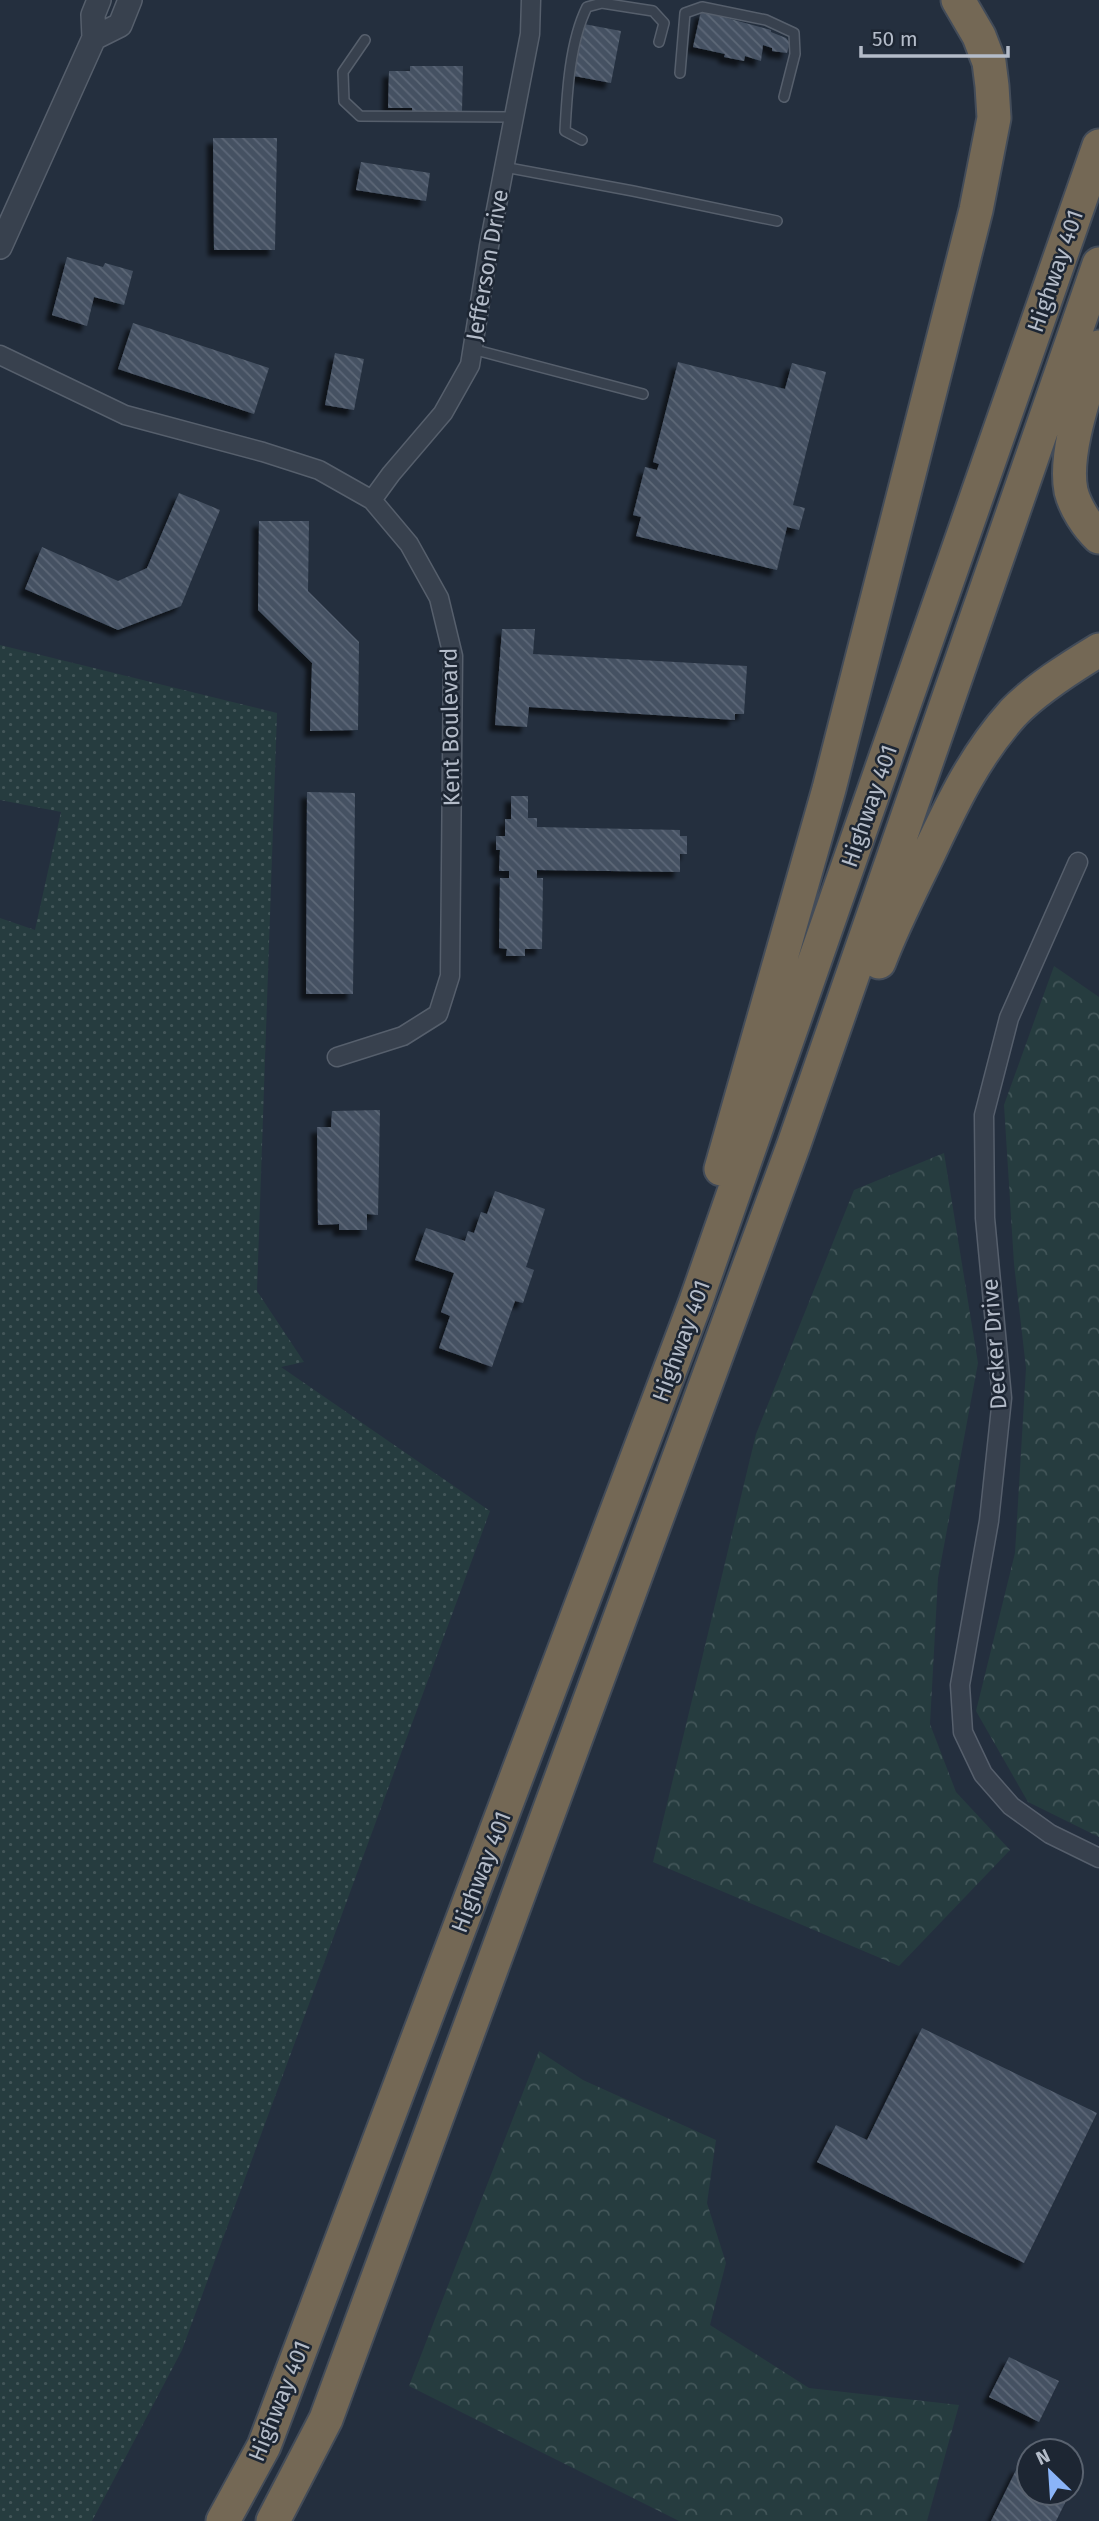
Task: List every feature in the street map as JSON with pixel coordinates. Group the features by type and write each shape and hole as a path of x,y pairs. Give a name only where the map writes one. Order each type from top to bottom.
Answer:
{"highway":[{"path":"696,1301 705,1223 829,789 976,210 994,118 992,86 989,62 979,36 958,0"},
{"name":"Highway 401","path":"223,2521 264,2446 696,1301 1099,146"},
{"name":"Highway 401","path":"273,2521 326,2419 794,1144 1099,264"},
{"path":"1099,347 1072,444 1070,476 1072,492 1079,510 1099,537"},
{"path":"794,1144 821,1106 892,930 961,785 987,744 1015,711 1069,668 1099,650"}],"street":[{"path":"0,247 94,38 93,15 99,0"},
{"path":"94,38 121,25 130,0"},
{"name":"Jefferson Drive","path":"372,500 443,413 470,365 522,64 530,34 531,0"},
{"name":"Kent Boulevard","path":"0,355 125,415 319,470 372,500 409,544 439,598 453,656 450,976 438,1014 403,1036 337,1057"},
{"name":"Decker Drive","path":"1078,862 1009,1018 984,1115 985,1218 1002,1398 989,1521 960,1685 963,1732 983,1774 1012,1806 1050,1833 1099,1858"}],"lane":[{"path":"582,140 565,131 566,98 579,23 587,7 603,3 653,11 664,23 659,42"},
{"path":"680,73 685,13 702,7 766,20 794,33 795,54 784,97"},
{"path":"365,40 343,72 344,101 360,116 514,117"},
{"path":"505,167 777,221"},
{"path":"472,349 643,394"}],"green space":[{"path":"0,645 277,713 257,1291 304,1362 281,1367 490,1511 182,2350 92,2521 0,2521 0,918 35,930 61,812 0,800"},
{"path":"1054,966 1099,997 1099,1837 1028,1802 976,1711 1015,1553 1026,1368 1014,1264 1004,1105"},
{"path":"944,1153 978,1363 938,1578 930,1724 956,1792 1010,1850 899,1966 653,1862 756,1434 854,1190"},
{"path":"539,2051 583,2080 716,2140 707,2203 726,2263 710,2325 809,2388 959,2405 927,2521 679,2521 409,2386"}],"building":[{"path":"701,11 771,30 790,43 787,53 772,51 772,48 763,45 761,61 745,56 744,61 693,47"},
{"path":"584,24 621,31 611,83 574,76"},
{"path":"410,66 463,66 462,112 388,108 389,71 410,71"},
{"path":"213,138 277,138 275,250 214,250"},
{"path":"361,162 430,173 426,201 356,190"},
{"path":"67,257 103,267 105,263 133,271 124,305 94,297 87,326 52,315"},
{"path":"133,323 269,368 254,414 118,369"},
{"path":"335,353 364,359 354,410 325,405"},
{"path":"678,362 785,389 792,363 826,372 793,505 805,508 799,530 787,527 777,570 636,536 641,517 633,515 645,467 657,470 659,464 653,462"},
{"path":"179,493 220,510 181,606 118,630 25,589 42,547 118,581 147,568"},
{"path":"259,521 309,521 308,591 359,642 358,730 310,731 312,663 258,610"},
{"path":"502,629 535,629 533,654 747,666 744,714 735,714 735,720 529,707 527,727 495,725"},
{"path":"307,792 355,793 353,994 306,994"},
{"path":"511,796 528,796 528,818 537,818 537,827 680,830 680,836 687,836 687,854 680,854 680,872 537,870 537,878 543,878 542,949 525,949 525,956 506,956 507,949 499,948 500,878 509,878 509,871 499,871 500,850 496,850 496,836 505,836 505,819 511,819"},
{"path":"380,1110 378,1215 367,1214 367,1230 339,1230 339,1224 318,1225 317,1127 331,1127 332,1111"},
{"path":"495,1191 545,1209 526,1267 534,1270 523,1303 515,1301 492,1367 439,1348 450,1316 441,1312 454,1273 415,1260 426,1228 465,1241 468,1231 474,1233 481,1212 487,1214"},
{"path":"922,2028 1097,2113 1024,2263 817,2162 836,2125 867,2140"},
{"path":"1009,2357 1059,2381 1039,2422 989,2397"},
{"path":"1015,2472 1015,2507 1063,2507 1056,2521 991,2521"}]}
